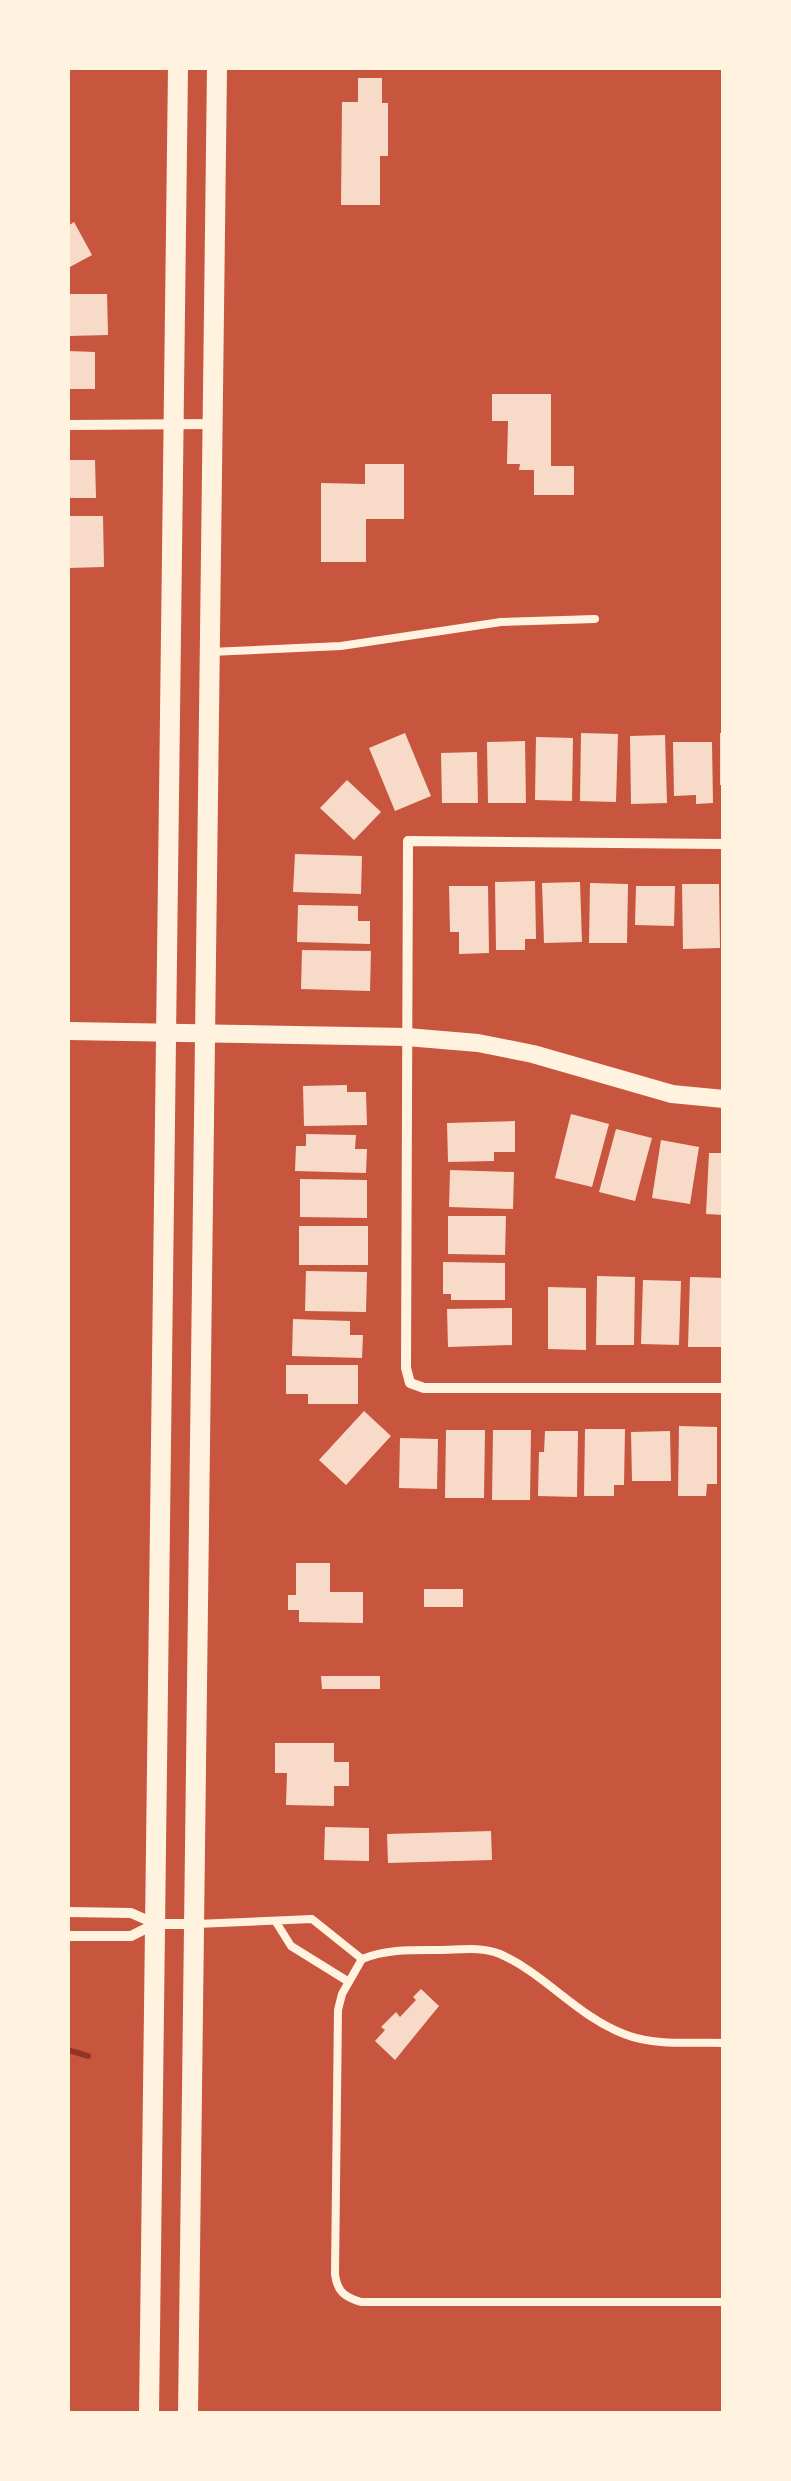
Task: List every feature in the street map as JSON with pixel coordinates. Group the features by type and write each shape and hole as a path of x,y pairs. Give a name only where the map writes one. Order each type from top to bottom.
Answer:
{"main road":[{"path":"149,2414 178,68"},
{"path":"188,2414 217,68"}],"street":[{"path":"68,425 214,424"},
{"path":"724,844 408,842 406,1368 410,1383 424,1388 724,1388"},
{"path":"68,1031 407,1037 478,1043 533,1054 672,1094 724,1099"},
{"path":"68,1912 131,1913 156,1924 196,1924"},
{"path":"68,1936 131,1936 156,1924"}],"lane":[{"path":"210,652 341,646 501,622 596,619"},
{"path":"196,1924 312,1919 362,1958"},
{"path":"276,1922 292,1946 349,1982"},
{"path":"724,2043 647,2040 623,2034 590,2016 512,1961 483,1950 408,1950 378,1952 362,1958 338,2010 335,2274 336,2286 343,2295 361,2302 724,2302"}],"building":[{"path":"358,78 382,78 382,103 388,103 388,156 380,156 380,205 341,205 342,102 358,102"},
{"path":"74,222 92,255 68,268 68,226"},
{"path":"68,294 107,294 108,335 68,336"},
{"path":"68,351 95,352 95,389 68,389"},
{"path":"492,394 551,394 551,466 574,466 574,495 534,495 534,470 519,470 520,464 507,464 508,421 492,421"},
{"path":"68,460 95,460 96,498 68,498"},
{"path":"365,464 404,464 404,519 366,519 366,562 321,562 321,483 365,484"},
{"path":"68,516 103,516 104,567 68,568"},
{"path":"405,733 431,796 395,811 369,748"},
{"path":"581,733 618,734 616,802 580,801"},
{"path":"720,733 724,733 724,785 720,785"},
{"path":"665,735 667,803 631,804 630,736"},
{"path":"536,737 573,738 572,801 535,800"},
{"path":"525,741 526,803 488,803 487,742"},
{"path":"673,742 712,742 713,803 696,804 696,795 674,796"},
{"path":"477,752 478,803 442,803 441,753"},
{"path":"347,780 381,812 354,840 320,808"},
{"path":"295,854 362,856 361,894 293,892"},
{"path":"535,881 536,939 525,939 525,950 496,950 495,882"},
{"path":"580,882 582,942 544,943 542,883"},
{"path":"590,883 628,884 627,943 589,943"},
{"path":"682,884 719,884 720,948 683,949"},
{"path":"449,886 488,886 489,953 459,954 459,932 450,932"},
{"path":"636,886 675,886 674,926 635,925"},
{"path":"298,905 358,906 358,921 370,921 370,944 297,942"},
{"path":"302,950 371,951 370,991 301,989"},
{"path":"347,1085 347,1092 366,1092 367,1125 304,1126 303,1086"},
{"path":"571,1114 609,1124 592,1187 555,1178"},
{"path":"515,1121 515,1152 494,1152 494,1161 448,1162 447,1123"},
{"path":"616,1129 652,1138 635,1201 599,1192"},
{"path":"306,1134 356,1135 355,1149 367,1149 366,1173 295,1171 296,1146 306,1146"},
{"path":"661,1140 699,1147 690,1204 652,1198"},
{"path":"709,1153 724,1153 724,1215 706,1214"},
{"path":"450,1170 514,1172 513,1209 449,1207"},
{"path":"300,1179 367,1180 367,1218 300,1217"},
{"path":"448,1216 506,1216 505,1255 448,1254"},
{"path":"299,1226 368,1226 368,1265 299,1265"},
{"path":"443,1262 505,1263 505,1300 451,1300 451,1294 443,1294"},
{"path":"306,1271 367,1272 366,1312 305,1311"},
{"path":"597,1276 635,1277 634,1345 596,1345"},
{"path":"690,1277 724,1278 724,1347 688,1347"},
{"path":"643,1280 681,1281 679,1345 641,1344"},
{"path":"548,1287 586,1288 586,1350 548,1349"},
{"path":"512,1308 512,1345 448,1347 447,1309"},
{"path":"293,1319 350,1321 350,1335 363,1335 362,1358 292,1356"},
{"path":"286,1365 358,1365 358,1404 308,1404 308,1394 286,1394"},
{"path":"364,1411 391,1436 346,1485 319,1460"},
{"path":"679,1426 717,1427 717,1484 707,1484 706,1496 678,1496"},
{"path":"585,1429 625,1429 624,1485 614,1485 614,1496 584,1496"},
{"path":"446,1430 485,1430 484,1498 445,1498"},
{"path":"493,1430 531,1430 530,1500 492,1500"},
{"path":"545,1431 578,1431 577,1497 538,1496 539,1452 544,1452"},
{"path":"670,1431 671,1481 632,1481 631,1432"},
{"path":"400,1438 438,1439 437,1489 399,1488"},
{"path":"296,1563 330,1563 330,1592 363,1592 363,1623 299,1622 299,1610 288,1610 288,1595 296,1595"},
{"path":"424,1589 463,1589 463,1607 424,1607"},
{"path":"321,1676 380,1676 380,1689 322,1689"},
{"path":"275,1743 334,1743 334,1762 349,1762 349,1786 334,1786 334,1806 286,1805 287,1773 275,1773"},
{"path":"325,1827 369,1828 369,1861 324,1860"},
{"path":"491,1831 492,1860 388,1863 387,1834"},
{"path":"421,1989 439,2006 395,2060 375,2041 385,2030 381,2027 396,2012 400,2017"}],"waterway":[{"path":"68,2050 88,2056"}]}
